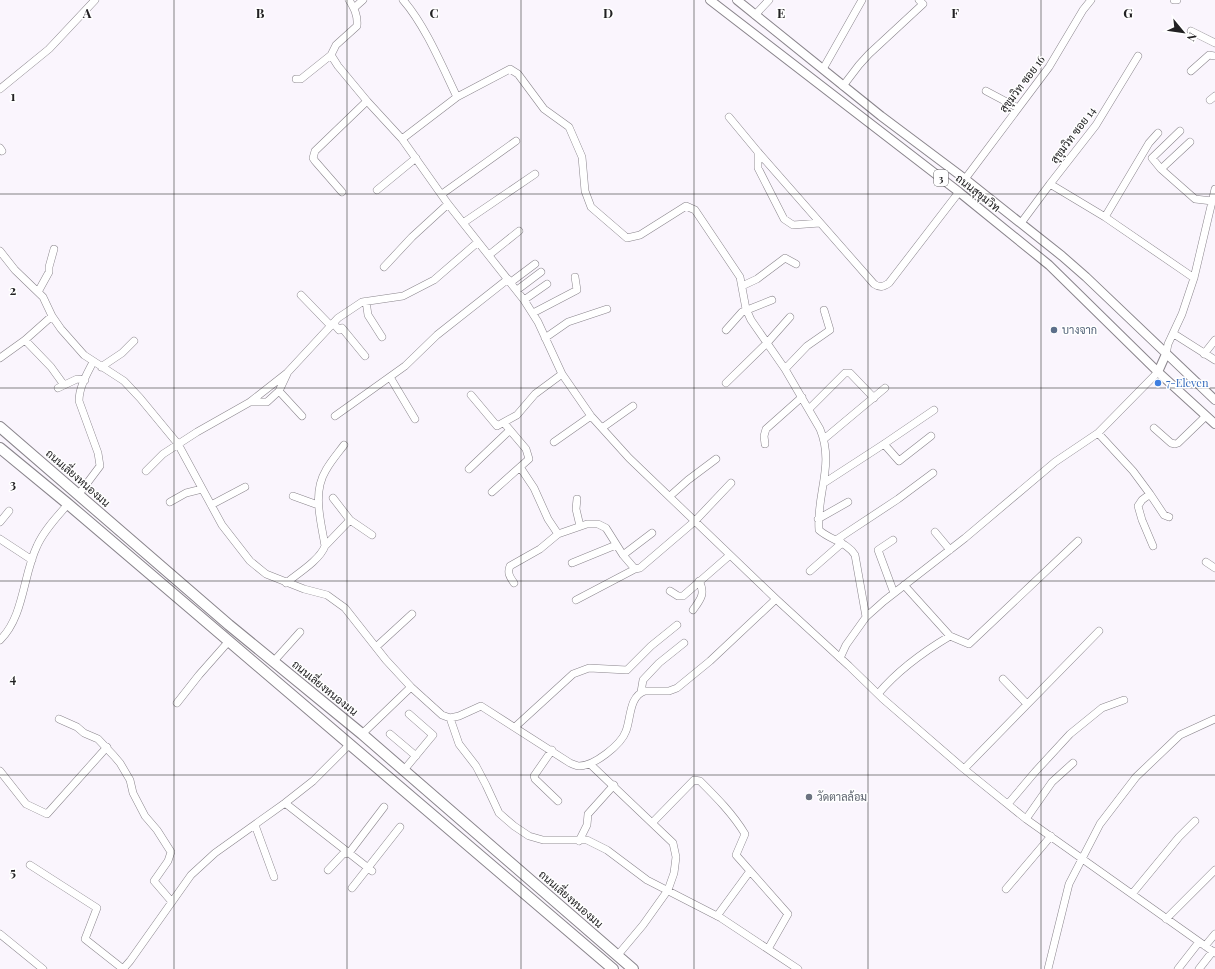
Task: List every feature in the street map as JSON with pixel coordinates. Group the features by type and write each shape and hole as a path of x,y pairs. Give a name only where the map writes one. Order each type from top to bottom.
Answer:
{"highway":[{"name":"ถนนเลี่ยงหนองมน","path":"0,427 229,625 362,734 633,969"},
{"path":"0,448 229,641 611,968"},
{"path":"454,834 464,822"}],"main road":[{"name":"ถนนสุขุมวิท","path":"710,0 959,192 1053,269 1158,372 1215,424"},
{"name":"ถนนสุขุมวิท","path":"736,0 895,127 1021,223 1086,277 1215,400"},
{"path":"1158,372 1166,354"}],"street":[{"path":"296,78 301,79 331,55 336,45 357,26 358,19 349,0"},
{"path":"354,8 363,0"},
{"path":"403,0 411,9 424,32 457,97"},
{"path":"755,15 769,0"},
{"path":"823,69 862,0"},
{"path":"843,86 869,54 922,4 919,0"},
{"name":"สุขุมวิท ซอย 16","path":"965,179 1049,67 1083,10 1091,0"},
{"path":"0,89 49,49 93,1"},
{"path":"1191,31 1215,43"},
{"path":"331,55 338,66 367,101 402,139 448,204 510,280 533,313 562,374 591,416 629,458 776,600 878,694 964,769 1026,818 1082,859 1214,952 1199,969"},
{"path":"1191,71 1209,55 1215,56"},
{"name":"สุขุมวิท ซอย 14","path":"1021,223 1096,125 1138,56"},
{"path":"402,139 457,97 510,69 518,74 544,109 569,127 582,157 585,191 591,206 627,238 640,235 686,206 695,210 740,276 746,310 751,320 785,369 820,429 824,439 827,458 818,519 819,530 824,535 852,549 855,555 866,617"},
{"path":"986,91 1018,108"},
{"path":"342,192 315,161 313,155 315,151 367,101"},
{"path":"729,117 874,284 883,287 889,283 959,192"},
{"path":"1180,131 1152,158 1195,199 1212,200"},
{"path":"1105,217 1149,143 1158,133"},
{"path":"442,194 516,141"},
{"path":"1162,169 1190,142"},
{"path":"758,152 758,168 784,219 793,225 820,223"},
{"path":"377,190 416,158"},
{"path":"463,223 535,174"},
{"path":"1050,184 1105,217 1194,278"},
{"path":"1166,354 1168,344 1174,334 1182,314 1194,278 1215,189"},
{"path":"384,267 412,237 448,204"},
{"path":"489,255 519,231"},
{"path":"146,471 163,454 250,402 287,373 338,318 362,302 403,296 434,280 478,242"},
{"path":"38,292 49,272 54,249"},
{"path":"0,251 15,270 43,297 52,316 61,329 84,355 124,381 178,444 222,525 250,561 266,574 328,595 345,608 386,660 411,687 442,715 450,718 481,706 552,750 570,763 578,766 590,764 611,750 625,733 634,698 641,692 643,680 659,663 684,643"},
{"path":"742,286 757,279 785,258 796,264"},
{"path":"335,416 390,377 417,355 436,335 510,280 535,264"},
{"path":"517,290 541,272"},
{"path":"533,313 576,290 575,277"},
{"path":"524,300 547,284"},
{"path":"301,295 339,330 342,328 365,356"},
{"path":"726,330 742,312 772,300"},
{"path":"366,301 368,315 382,337"},
{"path":"545,338 568,322 607,309"},
{"path":"785,369 807,346 830,330 824,310"},
{"path":"0,358 25,340 52,316"},
{"path":"726,383 767,343 790,316"},
{"path":"1174,334 1215,360"},
{"path":"25,340 51,367 61,387 77,379 85,380"},
{"path":"1204,354 1215,340"},
{"path":"101,367 122,353 134,341"},
{"path":"79,494 100,466 98,453 79,401 79,394 93,362"},
{"path":"809,409 845,373 848,372 874,398"},
{"path":"840,658 846,645 866,617 904,585 950,550 1055,462 1098,433 1158,372"},
{"path":"250,402 267,402 279,390 287,373"},
{"path":"471,395 497,426 517,415 535,394 562,374"},
{"path":"390,377 416,419"},
{"path":"824,439 885,388"},
{"path":"279,390 302,416"},
{"path":"765,444 764,436 766,429 802,397"},
{"path":"602,428 633,406"},
{"path":"824,483 934,410"},
{"path":"554,442 591,416"},
{"path":"1154,428 1175,444 1178,443 1206,416"},
{"path":"492,492 529,459 526,449 504,423"},
{"path":"470,469 510,430"},
{"path":"1098,433 1133,471 1164,515 1169,517"},
{"path":"884,444 899,461 931,436"},
{"path":"325,546 318,505 318,492 325,471 344,445"},
{"path":"670,496 688,480 716,460"},
{"path":"520,467 534,488 548,519 558,534"},
{"path":"810,571 839,542 933,473"},
{"path":"576,600 635,569 640,568 695,521 731,483"},
{"path":"211,506 245,487"},
{"path":"170,502 186,493 202,489"},
{"path":"1150,494 1140,502 1138,506 1153,546"},
{"path":"293,496 318,505"},
{"path":"333,498 350,520 372,535"},
{"path":"577,498 576,509 580,526"},
{"path":"818,519 848,502"},
{"path":"0,640 4,637 13,621 37,546 45,532 68,504"},
{"path":"0,522 9,512"},
{"path":"286,582 311,563 350,520"},
{"path":"514,583 508,570 510,566 540,549 558,534 586,524 598,524 606,528 623,555 635,569"},
{"path":"935,532 950,550"},
{"path":"623,555 652,534"},
{"path":"0,540 32,560"},
{"path":"893,540 878,550 894,593"},
{"path":"904,585 950,636 969,644 1078,541"},
{"path":"572,563 616,545"},
{"path":"670,591 678,596 683,596 730,555"},
{"path":"1206,562 1215,568"},
{"path":"693,610 701,598 703,588 700,582"},
{"path":"641,692 668,692 677,688 710,661 776,600"},
{"path":"376,647 412,614"},
{"path":"515,727 573,674 589,668 627,670 651,646 676,625"},
{"path":"964,769 1099,631"},
{"path":"274,661 300,632"},
{"path":"878,694 900,670 950,636"},
{"path":"177,704 199,675 229,641"},
{"path":"1003,679 1027,704"},
{"path":"362,734 411,687"},
{"path":"1008,804 1070,734 1102,708 1124,700"},
{"path":"404,770 433,735 409,714"},
{"path":"450,718 459,744 476,766 499,813 514,826 536,838 543,840 587,840 607,850 647,880 716,916 798,969"},
{"path":"59,719 98,739 107,747 120,763 130,780 133,792 142,810 171,852 168,861 154,881 172,902"},
{"path":"1048,969 1069,884 1100,824 1136,777 1180,735 1215,719"},
{"path":"390,734 416,756"},
{"path":"30,865 97,908 85,939 123,969 192,875 215,853 285,804 313,781 349,745"},
{"path":"0,771 26,804 46,814 107,747"},
{"path":"552,750 534,776 535,779 558,801"},
{"path":"1026,818 1052,782 1073,763"},
{"path":"590,764 614,785 673,843 676,857 674,873 668,890 643,925 617,956"},
{"path":"652,823 694,780 700,781 719,800 745,834 736,855 788,914 768,949"},
{"path":"579,841 587,825 588,814 614,785"},
{"path":"285,804 369,869"},
{"path":"328,870 343,854 349,853 384,808"},
{"path":"1132,894 1179,837 1195,821"},
{"path":"255,825 274,877"},
{"path":"352,888 369,869 400,827"},
{"path":"1006,889 1051,836"},
{"path":"1166,919 1215,870"},
{"path":"716,916 750,871"},
{"path":"0,934 43,969"},
{"path":"1178,969 1202,944 1215,934"}],"place":[{"name":"บางจาก","path":"1054,330"},
{"name":"7-Eleven","path":"1158,383"},
{"name":"วัดตาลล้อม","path":"809,797"}]}
